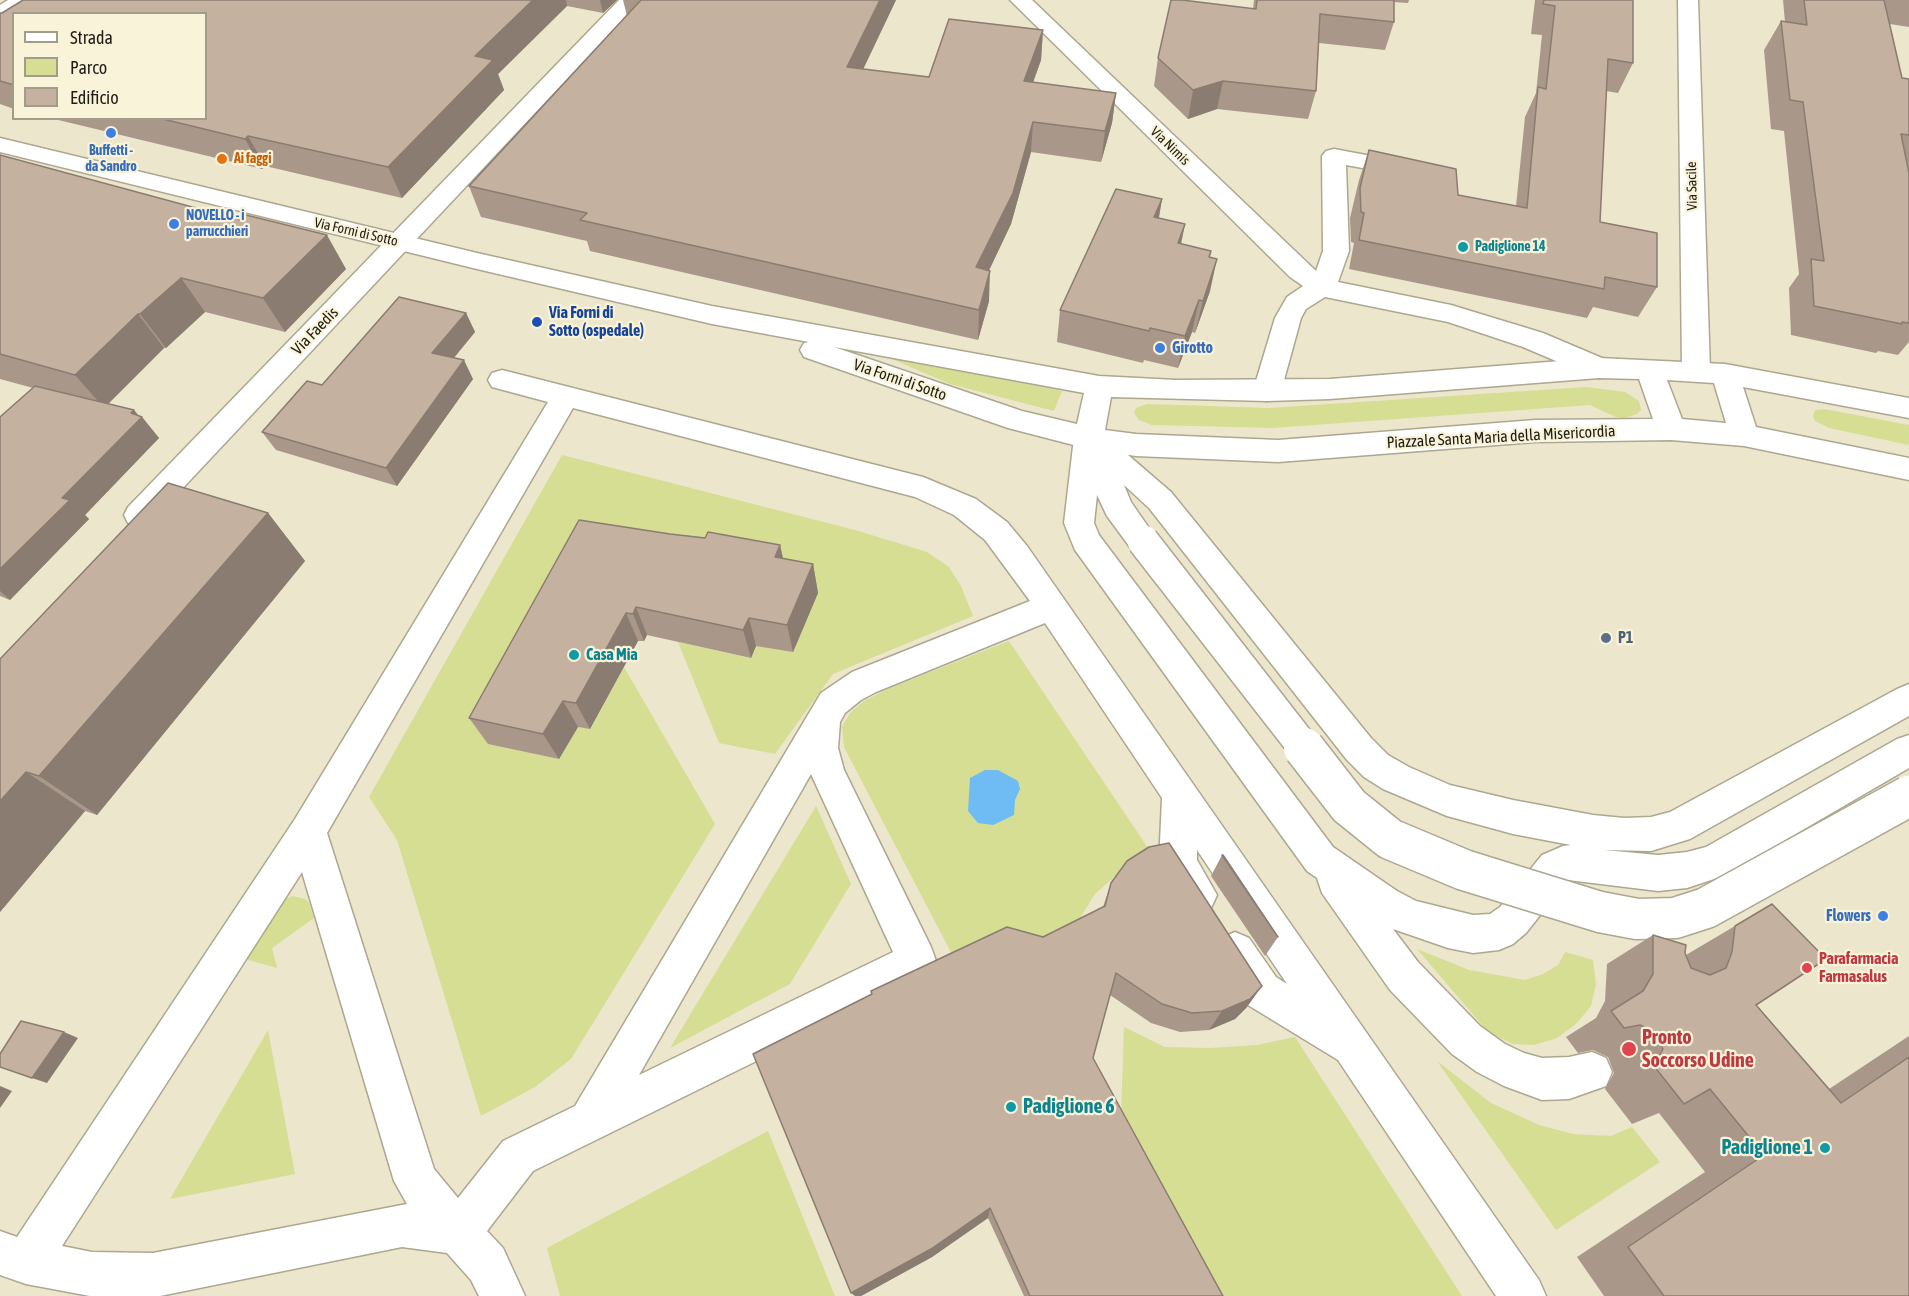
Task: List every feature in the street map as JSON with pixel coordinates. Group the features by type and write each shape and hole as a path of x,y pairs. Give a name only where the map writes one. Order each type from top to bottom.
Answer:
{"main road":[{"path":"0,14 23,0"},
{"name":"Via Faedis","path":"119,536 631,0"},
{"name":"Via Nimis","path":"1020,0 1290,262 1323,288"},
{"name":"Via Sacile","path":"1688,0 1696,371"},
{"name":"Via Forni di Sotto","path":"0,146 712,315 1099,386"},
{"path":"1323,288 1336,251 1334,156 1390,166"},
{"path":"1267,391 1288,318 1296,303 1308,294 1323,288 1451,314 1533,340 1599,368"},
{"name":"Via Forni di Sotto","path":"712,315 1018,421 1089,438"},
{"path":"1592,1072 1569,1078 1542,1079 1518,1072 1491,1058 1466,1040 1404,976 1086,542 1079,523 1089,438 1099,386 1267,391 1330,389 1599,368 1649,369 1725,374 1909,408"},
{"path":"1649,369 1671,429"},
{"path":"1725,374 1744,435"},
{"path":"502,380 923,488 965,507 996,531 1016,555 1180,795 1178,864 1262,991 1357,1050 1523,1296"},
{"path":"458,1233 402,1225 153,1275 92,1274 13,1257 309,831 566,396"},
{"name":"Piazzale Santa Maria della Misericordia","path":"1089,438 1180,448 1278,451 1535,432 1671,429 1744,435 1909,469"},
{"path":"1089,438 1118,508 1349,806 1390,839 1455,867 1600,912 1637,919 1674,918 1706,908 1909,796"},
{"path":"1089,438 1160,500 1359,749 1376,766 1396,778 1447,800 1514,817 1593,832 1623,835 1652,834 1677,827 1909,699"},
{"path":"589,1122 833,703 857,686 1051,606"},
{"path":"458,1233 518,1156 916,961 827,771 821,748 823,719"},
{"path":"1663,948 1682,896 1694,879 1714,862 1909,750"},
{"path":"309,831 416,1181 458,1233 487,1264 502,1296"},
{"path":"1320,859 1384,904 1409,917 1473,934 1499,931 1513,920 1555,867 1563,863 1574,862 1618,870 1658,873 1687,870 1714,862"}],"green space":[{"path":"873,351 1062,391 1054,411 950,384"},
{"path":"1586,387 1625,392 1639,401 1641,410 1637,414 1624,418 1616,417 1590,405 1273,428 1152,425 1139,420 1134,413 1136,408 1147,404 1270,408"},
{"path":"1824,409 1909,425 1909,445 1829,428 1815,421 1813,416 1815,410"},
{"path":"562,455 855,530 927,552 949,567 961,586 973,616 833,674 775,754 719,743 678,642 750,658 591,550 559,759 578,727 591,728 624,667 715,824 571,1059 535,1087 481,1116 397,840 369,797"},
{"path":"1009,641 1150,851 1122,870 1095,894 1072,931 957,964 844,747 842,727 850,713 864,701 890,688"},
{"path":"816,806 851,884 790,984 670,1048"},
{"path":"293,896 305,899 309,903 314,918 272,948 277,968 241,958 278,902"},
{"path":"1417,949 1469,970 1525,980 1543,974 1558,965 1565,952 1593,960 1596,984 1591,1006 1577,1023 1557,1038 1534,1045 1513,1044 1488,1032"},
{"path":"1124,1027 1165,1047 1210,1048 1257,1045 1295,1037 1462,1296 1221,1296 1121,1115"},
{"path":"268,1030 295,1174 170,1199"},
{"path":"1437,1061 1491,1103 1539,1125 1573,1134 1611,1136 1632,1127 1660,1162 1556,1230"},
{"path":"768,1131 835,1296 560,1296 547,1248"}],"water":[{"path":"985,770 998,770 1018,781 1020,789 1015,800 1014,815 993,825 978,823 968,811 970,778"}],"building":[{"path":"23,0 533,0 475,56 493,60 388,167 248,136 245,139 167,120 207,120 207,12 12,12 12,84 0,81 0,13"},
{"path":"641,0 880,0 847,67 929,77 949,19 1043,30 1024,81 1116,93 1105,131 1033,122 1013,193 976,267 990,271 979,310 580,220 587,213 469,186"},
{"path":"1171,0 1256,9 1257,0 1394,0 1394,22 1320,14 1316,91 1223,81 1193,90 1158,58"},
{"path":"1544,0 1633,0 1633,63 1608,59 1600,222 1657,233 1657,287 1605,277 1604,289 1359,240 1364,213 1361,212 1360,188 1369,150 1456,169 1458,195 1527,208 1538,87 1546,89 1555,6 1543,4"},
{"path":"1804,0 1884,0 1902,78 1909,79 1909,135 1901,134 1909,173 1909,323 1902,322 1902,324 1814,306 1811,259 1824,261 1803,102 1790,100 1781,21 1807,25"},
{"path":"0,155 244,221 246,215 327,235 263,298 181,278 138,314 75,375 0,354"},
{"path":"1116,189 1162,199 1154,217 1185,224 1178,243 1211,251 1209,257 1217,259 1203,301 1199,300 1185,336 1150,328 1149,331 1060,310"},
{"path":"399,297 466,313 432,353 464,360 386,468 262,432 307,381 322,385"},
{"path":"35,386 134,410 131,413 142,417 62,498 70,500 0,569 0,417"},
{"path":"168,483 268,513 39,776 26,772 0,801 0,659"},
{"name":"Casa Mia","path":"579,520 705,538 708,532 780,545 775,557 813,564 787,625 749,618 743,630 636,607 633,614 626,613 576,703 563,701 543,734 469,718"},
{"path":"1169,843 1262,986 1250,999 1222,1011 1192,1013 1162,1004 1116,973 1093,1058 1223,1296 1030,1296 990,1208 931,1249 851,1293 753,1054 872,994 871,991 1007,927 1043,937 1105,906 1111,883 1127,861 1149,847"},
{"path":"1222,855 1223,855 1278,937"},
{"name":"Padiglione 1","path":"1772,904 1826,959 1756,1005 1841,1103 1909,1057 1909,1296 1664,1296 1628,1247 1764,1155 1710,1089 1684,1104 1654,1066 1663,1049 1657,1033 1640,1025 1624,1028 1611,1011 1643,991 1653,974 1653,935 1686,945 1685,953 1691,968 1710,975 1726,968 1732,952 1735,926"},
{"path":"21,1021 64,1032 32,1078 0,1067 0,1054"}],"place":[{"name":"Buffetti - da Sandro","path":"111,133"},
{"name":"Ai faggi","path":"222,159"},
{"name":"NOVELLO - i parrucchieri","path":"174,224"},
{"name":"Padiglione 14","path":"1463,247"},
{"name":"Via Forni di Sotto (ospedale)","path":"537,322"},
{"name":"Girotto","path":"1160,348"},
{"name":"P1","path":"1606,638"},
{"name":"Casa Mia","path":"574,655"},
{"name":"Flowers","path":"1883,916"},
{"name":"Parafarmacia Farmasalus","path":"1807,968"},
{"name":"Pronto Soccorso Udine","path":"1629,1049"},
{"name":"Padiglione 6","path":"1011,1107"},
{"name":"Padiglione 1","path":"1825,1148"}]}
